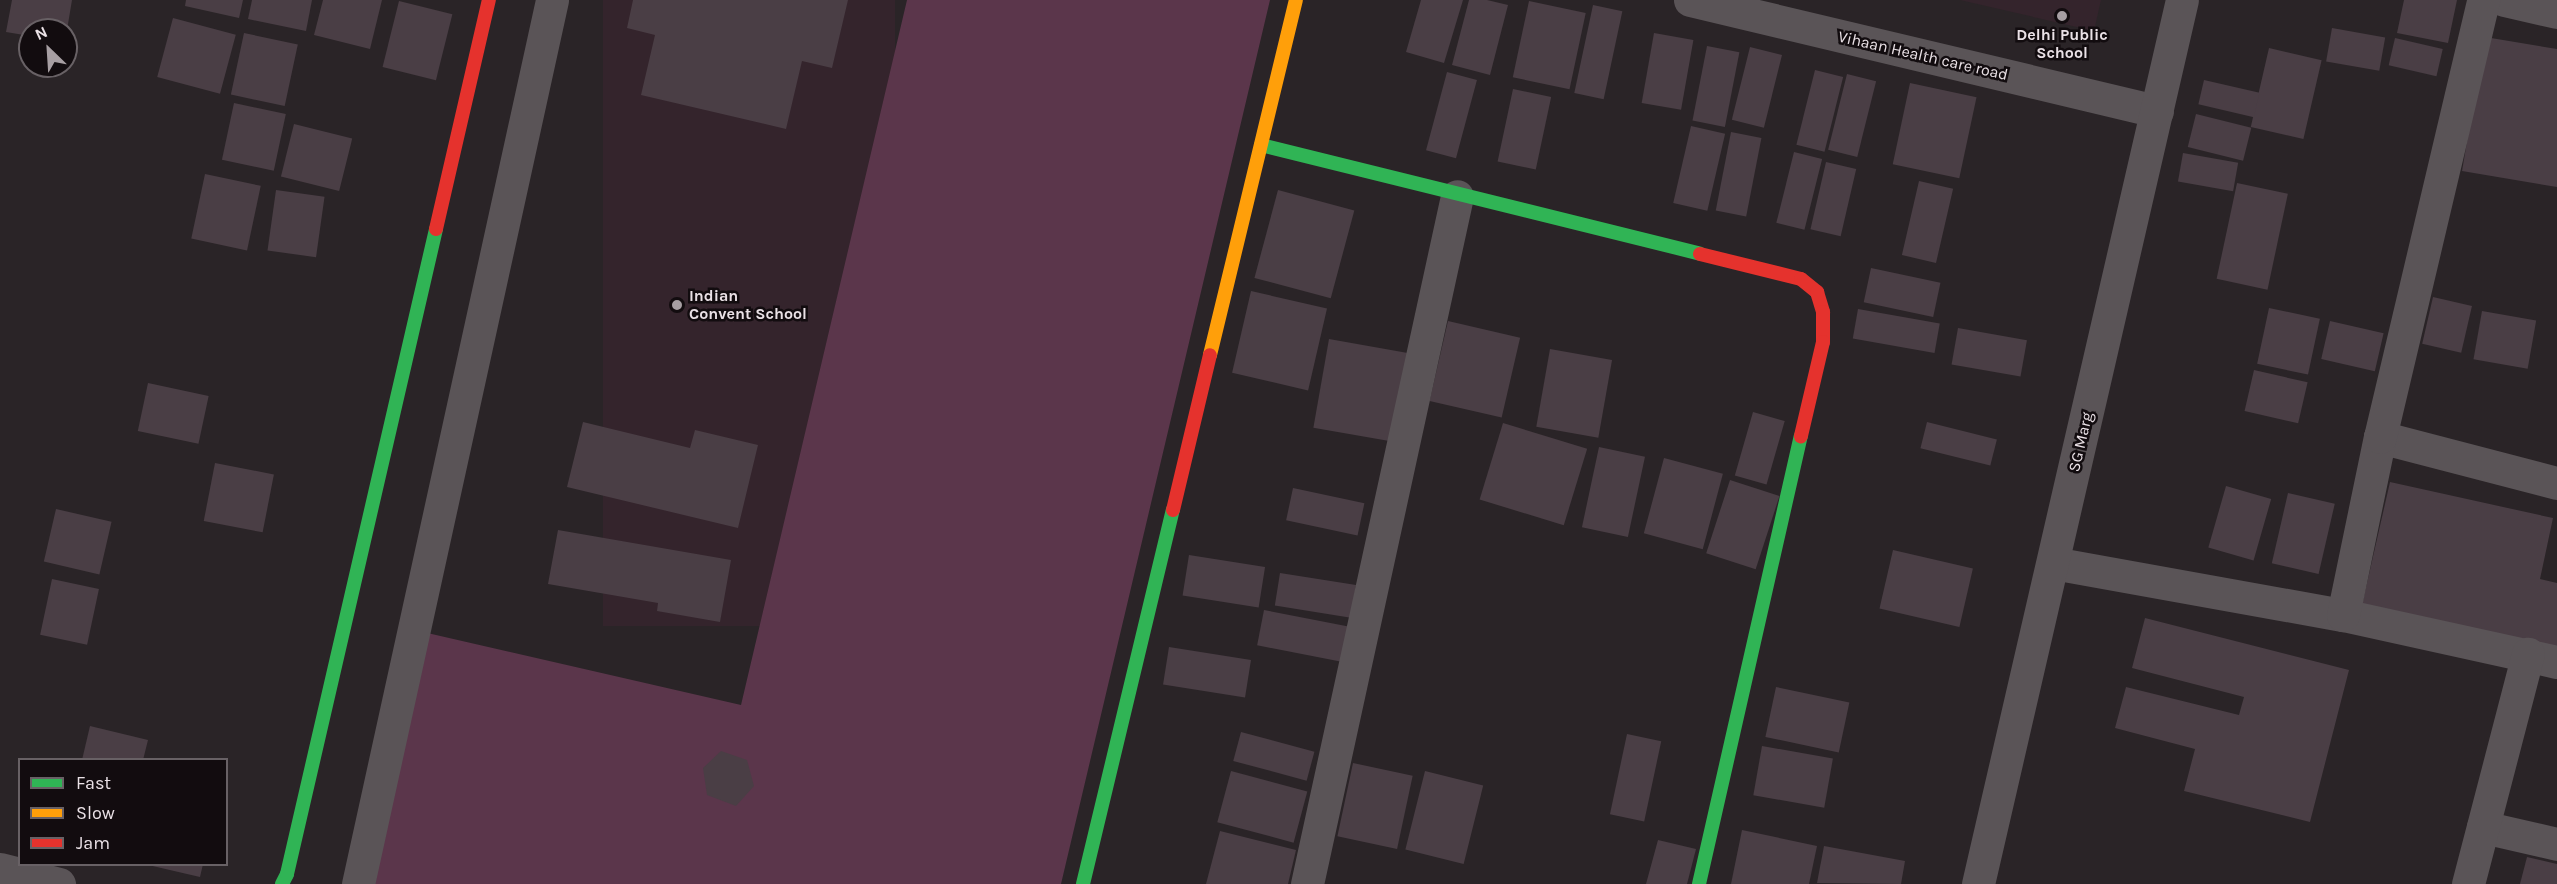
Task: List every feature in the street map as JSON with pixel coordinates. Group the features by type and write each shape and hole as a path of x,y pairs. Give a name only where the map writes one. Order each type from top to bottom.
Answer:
{"street":[{"path":"282,884 288,874 489,0"},
{"path":"358,884 552,0"},
{"path":"1083,884 1296,0"},
{"name":"Vihaan Health care road","path":"1690,0 2157,111"},
{"name":"SG Marg","path":"1978,884 2182,0"},
{"path":"2343,615 2380,437 2483,0"},
{"path":"2504,0 2557,12"},
{"path":"1262,146 1457,196 1801,279 1816,292 1823,312 1823,342 1698,884"},
{"path":"1307,884 1457,196"},
{"path":"2380,437 2557,483"},
{"path":"2053,563 2343,615 2542,658 2483,827 2468,884"},
{"path":"2483,827 2557,844"},
{"path":"0,869 59,884"}],"shaded area":[{"name":"Indian Convent School","path":"603,0 895,0 895,626 603,626"},
{"path":"907,0 1270,0 1061,884 364,884 423,632 741,705"},
{"name":"Delhi Public School","path":"1960,0 2101,0 2094,31"}],"building":[{"path":"12,0 72,0 69,18 18,18 18,34 6,32"},
{"path":"186,0 243,0 239,18 185,6"},
{"path":"252,0 312,0 306,31 248,19"},
{"path":"323,0 382,0 370,49 314,35"},
{"path":"633,0 848,0 832,68 802,61 786,129 641,95 655,35 627,28"},
{"path":"1421,0 1463,0 1444,63 1406,52"},
{"path":"1469,0 1487,0 1508,5 1490,75 1452,65"},
{"path":"2404,0 2457,0 2448,43 2397,33"},
{"path":"399,1 452,14 436,80 383,67"},
{"path":"1529,1 1586,13 1570,89 1513,77"},
{"path":"1593,5 1622,11 1604,99 1574,93"},
{"path":"173,18 236,35 220,94 157,77"},
{"path":"2332,28 2385,37 2379,71 2326,61"},
{"path":"244,33 298,44 285,106 231,95"},
{"path":"1654,33 1693,40 1681,110 1642,103"},
{"path":"2485,37 2557,49 2557,187 2462,171"},
{"path":"2395,38 2443,49 2436,76 2389,65"},
{"path":"1707,46 1739,52 1725,127 1692,121"},
{"path":"1750,47 1782,55 1764,128 1732,120"},
{"path":"2269,48 2322,60 2303,139 2251,127"},
{"path":"1815,70 1843,77 1825,152 1796,145"},
{"path":"1447,72 1477,80 1456,158 1426,150"},
{"path":"1847,74 1876,81 1857,157 1828,150"},
{"path":"2204,80 2260,93 2254,117 2198,104"},
{"path":"1910,83 1977,97 1959,178 1893,164"},
{"path":"1513,89 1551,97 1536,169 1498,161"},
{"path":"234,103 286,114 274,171 222,160"},
{"path":"2196,114 2251,128 2243,161 2188,147"},
{"path":"294,124 352,139 339,191 281,176"},
{"path":"1691,126 1725,134 1707,211 1673,203"},
{"path":"1731,132 1761,138 1746,216 1716,211"},
{"path":"1794,152 1822,159 1804,230 1776,223"},
{"path":"2183,153 2238,163 2233,191 2178,182"},
{"path":"1826,162 1856,169 1841,236 1810,229"},
{"path":"205,174 261,186 247,250 191,239"},
{"path":"1919,181 1953,189 1936,263 1902,255"},
{"path":"2237,183 2288,194 2267,290 2217,279"},
{"path":"276,190 325,197 316,257 268,250"},
{"path":"1278,190 1354,210 1331,298 1254,278"},
{"path":"1871,268 1940,283 1933,317 1864,302"},
{"path":"1251,291 1327,309 1308,390 1232,373"},
{"path":"2433,297 2472,306 2461,353 2422,344"},
{"path":"2269,308 2320,319 2308,375 2257,364"},
{"path":"1858,309 1940,323 1935,353 1853,339"},
{"path":"2482,311 2536,321 2528,369 2473,359"},
{"path":"1448,321 1520,338 1502,418 1430,401"},
{"path":"2330,321 2384,333 2375,371 2321,359"},
{"path":"1958,328 2027,340 2021,377 1952,364"},
{"path":"1329,339 1408,353 1392,442 1313,428"},
{"path":"1550,349 1612,360 1598,438 1536,427"},
{"path":"2254,370 2308,382 2298,423 2245,411"},
{"path":"148,383 209,396 198,444 138,431"},
{"path":"1753,412 1785,421 1767,485 1735,475"},
{"path":"583,422 690,448 695,430 758,445 738,528 567,487"},
{"path":"1927,422 1997,439 1990,466 1920,448"},
{"path":"1503,423 1587,449 1564,525 1480,500"},
{"path":"1599,447 1645,457 1628,537 1582,527"},
{"path":"1664,458 1723,474 1703,549 1644,533"},
{"path":"215,463 274,474 263,532 204,521"},
{"path":"1730,480 1779,496 1756,569 1706,553"},
{"path":"2390,482 2553,518 2540,579 2557,583 2557,648 2362,605"},
{"path":"2226,486 2271,499 2254,560 2208,548"},
{"path":"1293,488 1364,503 1358,535 1286,520"},
{"path":"2288,493 2335,504 2319,574 2272,563"},
{"path":"56,509 112,522 99,574 44,562"},
{"path":"558,530 731,560 720,622 657,611 658,603 548,584"},
{"path":"1893,550 1973,568 1959,627 1880,608"},
{"path":"1189,555 1265,567 1259,608 1183,595"},
{"path":"1280,573 1356,585 1351,618 1275,606"},
{"path":"52,579 99,589 87,645 40,635"},
{"path":"1264,610 1348,626 1342,662 1257,645"},
{"path":"2145,618 2349,670 2310,822 2184,791 2195,749 2115,728 2126,687 2239,715 2244,697 2132,668"},
{"path":"1169,647 1251,660 1245,698 1163,685"},
{"path":"1776,687 1849,703 1839,752 1765,737"},
{"path":"90,726 148,740 144,758 82,758"},
{"path":"1241,732 1314,752 1307,781 1233,761"},
{"path":"1627,734 1661,741 1644,821 1610,814"},
{"path":"1762,746 1833,759 1824,808 1753,795"},
{"path":"721,751 747,760 754,786 736,806 707,795 703,768"},
{"path":"1353,763 1413,776 1397,849 1337,836"},
{"path":"1231,771 1307,791 1294,843 1217,822"},
{"path":"1425,771 1483,786 1464,864 1405,850"},
{"path":"1742,830 1817,846 1809,884 1731,884"},
{"path":"1220,831 1296,850 1288,884 1206,884"},
{"path":"1658,840 1696,849 1687,884 1646,884"},
{"path":"1824,846 1905,861 1901,884 1817,883"},
{"path":"2527,857 2557,864 2557,884 2520,884"},
{"path":"153,866 203,866 200,877"}],"traffic: fast":[{"path":"1261,145 1700,254"},
{"path":"282,884 287,874 436,229"},
{"path":"1699,884 1801,436"},
{"path":"1083,884 1173,510"}],"traffic: slow":[{"path":"1210,355 1296,0"}],"traffic: jam":[{"path":"436,229 489,0"},
{"path":"1700,254 1801,279 1817,292 1823,312 1823,342 1801,436"},
{"path":"1173,510 1210,355"}],"place":[{"name":"Delhi Public School","path":"2062,16"},
{"name":"Indian Convent School","path":"677,305"}]}
